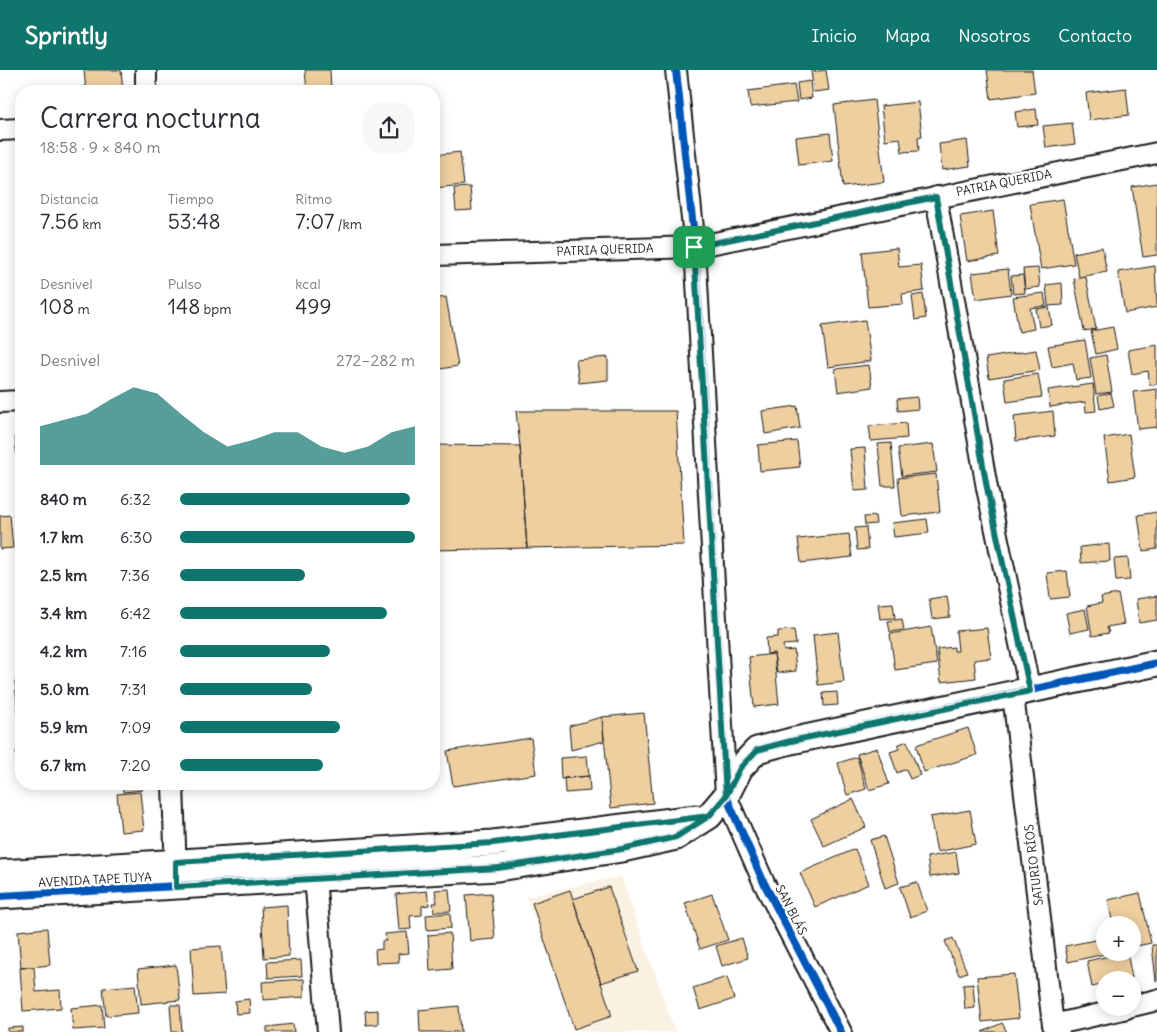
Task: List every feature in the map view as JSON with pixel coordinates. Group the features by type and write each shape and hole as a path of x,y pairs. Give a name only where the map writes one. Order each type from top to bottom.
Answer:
{"street":[{"path":"146,70 146,85"},
{"path":"676,70 694,247 726,796"},
{"path":"0,130 15,129"},
{"name":"PATRIA QUERIDA","path":"440,255 694,247 1157,153"},
{"name":"SATURIO RÍOS","path":"936,197 1022,693 1056,1028"},
{"path":"0,402 15,401"},
{"name":"AVENIDA TAPE TUYA","path":"0,896 498,868 622,849 676,837 709,816 726,796 740,768 757,750 791,741 1157,663"},
{"path":"173,790 176,887"},
{"name":"SAN BLÁS","path":"726,796 764,884 841,1032"},
{"path":"0,873 493,843 709,816"},
{"path":"314,854 328,1032"},
{"path":"1141,1004 1157,1000"},
{"path":"1056,1028 1099,1016"}],"shaded area":[{"path":"621,876 675,1032 581,1032 526,897"}],"building":[{"path":"84,70 121,70 122,85 85,85"},
{"path":"305,70 330,70 331,85 306,85"},
{"path":"826,70 829,90 814,92 811,72"},
{"path":"987,70 1032,70 1035,93 991,99"},
{"path":"810,81 812,98 799,100 797,83"},
{"path":"794,85 797,102 750,107 748,91"},
{"path":"1126,88 1129,115 1089,120 1086,93"},
{"path":"874,100 884,182 843,187 834,105"},
{"path":"918,102 922,136 918,137 919,151 902,152 900,138 885,140 881,106"},
{"path":"1036,109 1038,125 1017,127 1015,112"},
{"path":"1072,123 1075,144 1046,148 1043,126"},
{"path":"830,133 833,161 799,165 796,137"},
{"path":"967,140 970,166 942,170 939,144"},
{"path":"460,152 464,185 440,187 440,154"},
{"path":"1157,183 1157,255 1143,257 1132,187"},
{"path":"470,187 472,210 456,211 454,188"},
{"path":"1063,199 1074,264 1041,269 1030,204"},
{"path":"993,211 999,256 967,261 960,216"},
{"path":"1102,247 1107,272 1079,277 1074,253"},
{"path":"897,248 899,267 921,265 924,291 902,294 903,304 868,307 862,252"},
{"path":"1155,266 1157,307 1125,313 1118,272"},
{"path":"1038,268 1040,287 1025,289 1023,269"},
{"path":"1008,269 1011,294 976,299 972,273"},
{"path":"1023,275 1025,293 1013,294 1011,276"},
{"path":"1086,277 1096,329 1084,331 1074,279"},
{"path":"1062,283 1063,305 1048,306 1046,285"},
{"path":"1044,293 1046,306 1030,308 1034,329 1019,332 1013,297"},
{"path":"923,294 926,318 915,320 912,296"},
{"path":"446,297 458,366 440,369 440,298"},
{"path":"1049,307 1052,325 1039,327 1036,309"},
{"path":"865,320 871,361 828,367 822,326"},
{"path":"1113,327 1117,349 1096,354 1091,331"},
{"path":"1085,340 1091,378 1076,380 1073,363 1052,367 1048,346"},
{"path":"1157,345 1157,384 1150,385 1148,371 1132,374 1128,350"},
{"path":"1036,350 1040,370 989,378 986,358"},
{"path":"1106,355 1112,392 1096,394 1090,358"},
{"path":"608,357 608,380 579,383 576,360"},
{"path":"869,365 872,387 838,392 835,369"},
{"path":"1038,374 1042,397 1007,402 1004,379"},
{"path":"1093,384 1096,411 1086,412 1085,402 1050,407 1048,390"},
{"path":"1157,389 1157,427 1138,429 1133,392"},
{"path":"1111,393 1114,406 1100,409 1098,396"},
{"path":"917,397 918,409 898,411 897,399"},
{"path":"797,406 800,428 765,434 762,411"},
{"path":"516,411 676,411 684,545 527,548"},
{"path":"1053,411 1055,436 1016,441 1014,416"},
{"path":"906,423 907,438 871,441 869,426"},
{"path":"1129,434 1135,477 1110,481 1104,438"},
{"path":"797,441 800,467 760,471 758,445"},
{"path":"891,443 895,486 882,486 878,444"},
{"path":"933,444 937,472 902,476 898,448"},
{"path":"440,445 520,446 527,548 440,550"},
{"path":"865,448 868,490 854,491 850,449"},
{"path":"936,474 940,512 902,516 898,478"},
{"path":"1157,512 1157,549 1143,551 1138,515"},
{"path":"10,515 13,548 0,549 0,516"},
{"path":"875,516 876,524 865,525 864,517"},
{"path":"927,519 929,533 894,537 892,523"},
{"path":"866,527 868,549 857,550 855,528"},
{"path":"849,534 852,557 801,563 798,539"},
{"path":"1109,544 1110,561 1081,563 1080,547"},
{"path":"1128,558 1130,580 1116,581 1114,559"},
{"path":"1067,571 1070,597 1050,599 1047,573"},
{"path":"1118,594 1124,624 1107,627 1109,633 1092,636 1087,606 1102,603 1101,597"},
{"path":"947,596 950,617 932,619 929,599"},
{"path":"1157,596 1157,620 1139,623 1136,599"},
{"path":"893,603 895,618 880,619 878,604"},
{"path":"1085,609 1089,629 1070,633 1066,613"},
{"path":"902,619 904,630 890,632 888,621"},
{"path":"931,627 937,664 895,670 890,634"},
{"path":"987,628 991,658 974,660 976,678 941,682 937,649 954,647 954,651 958,651 956,631"},
{"path":"794,630 796,644 783,645 784,651 794,650 796,671 777,673 774,653 767,654 766,638 778,637 778,631"},
{"path":"838,632 844,682 818,685 813,635"},
{"path":"774,654 779,704 754,707 749,657"},
{"path":"837,692 838,705 824,706 823,693"},
{"path":"644,713 653,803 611,808 602,717"},
{"path":"602,717 604,741 571,750 569,726"},
{"path":"968,728 977,755 924,772 916,745"},
{"path":"531,738 536,774 453,786 447,751"},
{"path":"907,741 920,775 910,779 906,769 897,773 890,752 899,749 897,745"},
{"path":"877,748 889,784 869,790 857,754"},
{"path":"587,756 589,776 561,779 560,758"},
{"path":"857,757 866,789 847,795 838,763"},
{"path":"589,776 590,791 565,793 564,778"},
{"path":"123,790 142,790 123,792"},
{"path":"140,792 144,830 121,832 117,794"},
{"path":"853,799 866,827 824,846 811,819"},
{"path":"970,810 976,844 937,852 930,817"},
{"path":"884,836 899,883 885,888 870,840"},
{"path":"855,849 869,884 815,907 800,873"},
{"path":"956,852 959,873 930,877 927,857"},
{"path":"917,882 927,911 910,917 900,887"},
{"path":"609,887 638,971 601,983 573,899"},
{"path":"449,889 451,911 434,912 433,903 437,903 435,890"},
{"path":"570,890 612,1016 574,1029 532,903"},
{"path":"427,891 429,905 422,906 422,915 410,916 411,929 399,930 396,894"},
{"path":"491,893 495,939 470,941 466,895"},
{"path":"1140,893 1151,943 1141,945 1141,916 1111,916 1108,900"},
{"path":"712,894 728,940 700,949 685,903"},
{"path":"287,905 289,956 264,958 261,907"},
{"path":"450,913 451,928 427,930 426,915"},
{"path":"47,928 50,965 21,968 18,931"},
{"path":"407,932 409,953 398,954 399,962 376,963 375,950 382,949 382,941 386,941 385,934"},
{"path":"450,933 452,969 430,971 428,935"},
{"path":"742,938 748,958 722,966 716,946"},
{"path":"953,938 967,972 959,975 945,941"},
{"path":"1096,940 1096,956 1068,962 1065,946"},
{"path":"1152,945 1157,945 1157,981 1156,981"},
{"path":"221,946 225,994 194,996 191,948"},
{"path":"1096,959 1096,961 1129,961 1131,971 1096,971 1096,986 1092,987 1087,961"},
{"path":"301,960 302,976 268,978 267,962"},
{"path":"176,965 180,1000 141,1004 138,969"},
{"path":"34,967 36,992 60,990 61,1008 23,1011 20,968"},
{"path":"1014,974 1019,1018 982,1022 977,977"},
{"path":"727,977 734,999 700,1010 693,988"},
{"path":"304,979 304,997 263,1000 262,982"},
{"path":"973,984 975,1008 965,1009 963,985"},
{"path":"135,985 138,1013 106,1016 103,988"},
{"path":"249,999 250,1013 236,1014 235,1001"},
{"path":"102,1005 104,1028 73,1030 71,1008"},
{"path":"170,1005 180,1005 182,1032 172,1032"},
{"path":"459,1006 461,1032 420,1032 419,1010"},
{"path":"378,1010 378,1024 366,1025 365,1011"},
{"path":"1002,1023 1007,1032 982,1032"},
{"path":"293,1024 294,1032 267,1032 267,1027"},
{"path":"23,1027 23,1032 8,1032 8,1028"}],"cycle path":[{"path":"676,70 695,247 726,796 764,883 841,1032"},
{"path":"0,896 498,868 622,849 676,837 709,816 726,796 740,768 757,750 791,741 1157,663"}],"route":[{"path":"694,247 726,796 709,816 676,837 622,849 498,868 176,887 176,862 493,843 709,816 726,796 740,768 757,750 791,741 1030,691 987,488 936,197 694,247"}]}
